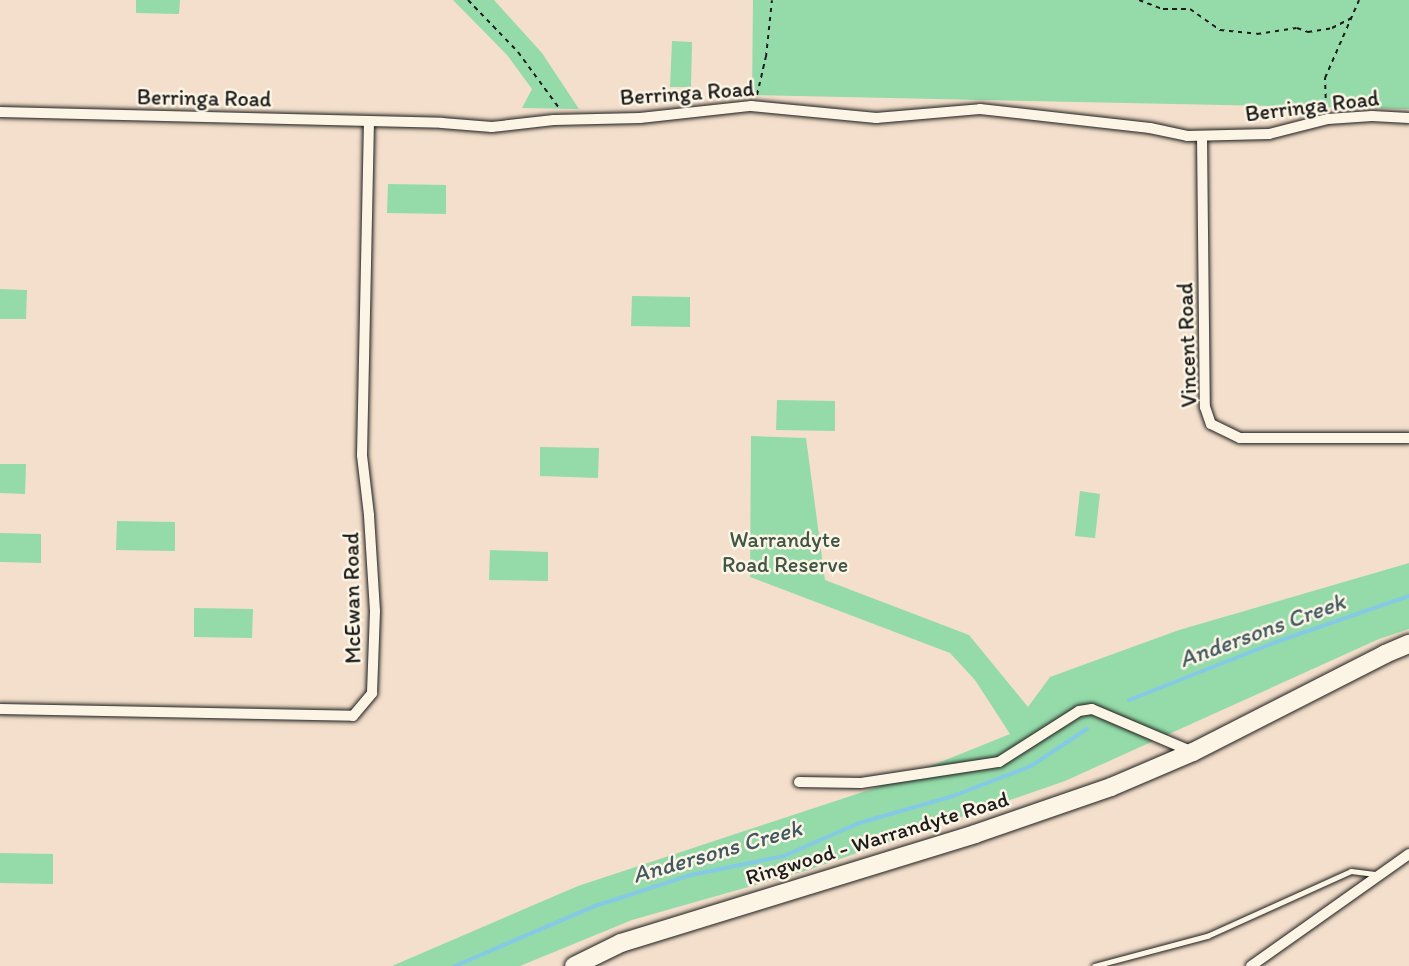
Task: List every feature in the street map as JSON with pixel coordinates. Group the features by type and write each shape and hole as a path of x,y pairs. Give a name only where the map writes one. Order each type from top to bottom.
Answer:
{"main road":[{"name":"Ringwood - Warrandyte Road","path":"574,966 621,943 975,834 1111,788 1193,752 1409,644"}],"street":[{"name":"Berringa Road","path":"0,112 369,121 492,127 567,119 640,118 751,106 876,118 980,109 1202,136 1269,134 1328,119 1372,116 1409,118"},
{"name":"McEwan Road","path":"0,709 353,716 372,693 375,611 369,515 362,455 369,121"},
{"name":"Vincent Road","path":"1202,136 1205,407 1211,424 1240,438 1409,438"},
{"name":"Ringwood - Warrandyte Road","path":"799,782 861,783 999,762 1079,711 1092,709 1193,752"},
{"path":"1251,966 1409,854"}],"lane":[{"path":"1094,966 1207,936 1351,871 1380,875"}],"path":[{"path":"468,0 518,52 567,119"},
{"path":"751,106 760,90 772,0"},
{"path":"1138,0 1163,9 1191,9 1220,30 1257,34 1297,28 1308,32 1324,30 1352,18"},
{"path":"1328,119 1324,97 1325,78 1359,0"}],"green space":[{"path":"136,0 180,0 179,14 136,13"},
{"path":"453,0 494,0 542,53 579,109 522,108 532,89 507,55"},
{"path":"753,0 1409,0 1409,109 752,95"},
{"path":"672,41 692,42 691,87 670,87"},
{"path":"388,184 446,185 446,214 387,213"},
{"path":"0,289 27,290 26,319 0,319"},
{"path":"632,296 690,297 690,327 631,326"},
{"path":"777,400 835,401 835,431 776,430"},
{"name":"Warrandyte Road Reserve","path":"751,436 806,438 825,580 969,635 1028,707 1050,677 1179,630 1409,563 1409,629 1379,639 1065,781 808,870 632,920 520,966 392,966 578,886 881,786 1010,734 975,680 950,653 750,577"},
{"path":"540,447 599,448 598,478 540,476"},
{"path":"0,464 26,464 25,494 0,493"},
{"path":"1080,491 1100,494 1095,538 1075,536"},
{"path":"117,521 175,522 175,551 116,550"},
{"path":"0,533 41,534 41,563 0,562"},
{"path":"490,550 548,552 548,581 489,580"},
{"path":"194,608 253,609 252,638 194,637"},
{"path":"0,853 53,854 53,884 0,883"}],"waterway":[{"name":"Andersons Creek","path":"1129,700 1276,642 1409,596"},
{"name":"Andersons Creek","path":"455,966 595,906 691,875 784,856 859,823 953,796 1031,766 1087,729"}]}
